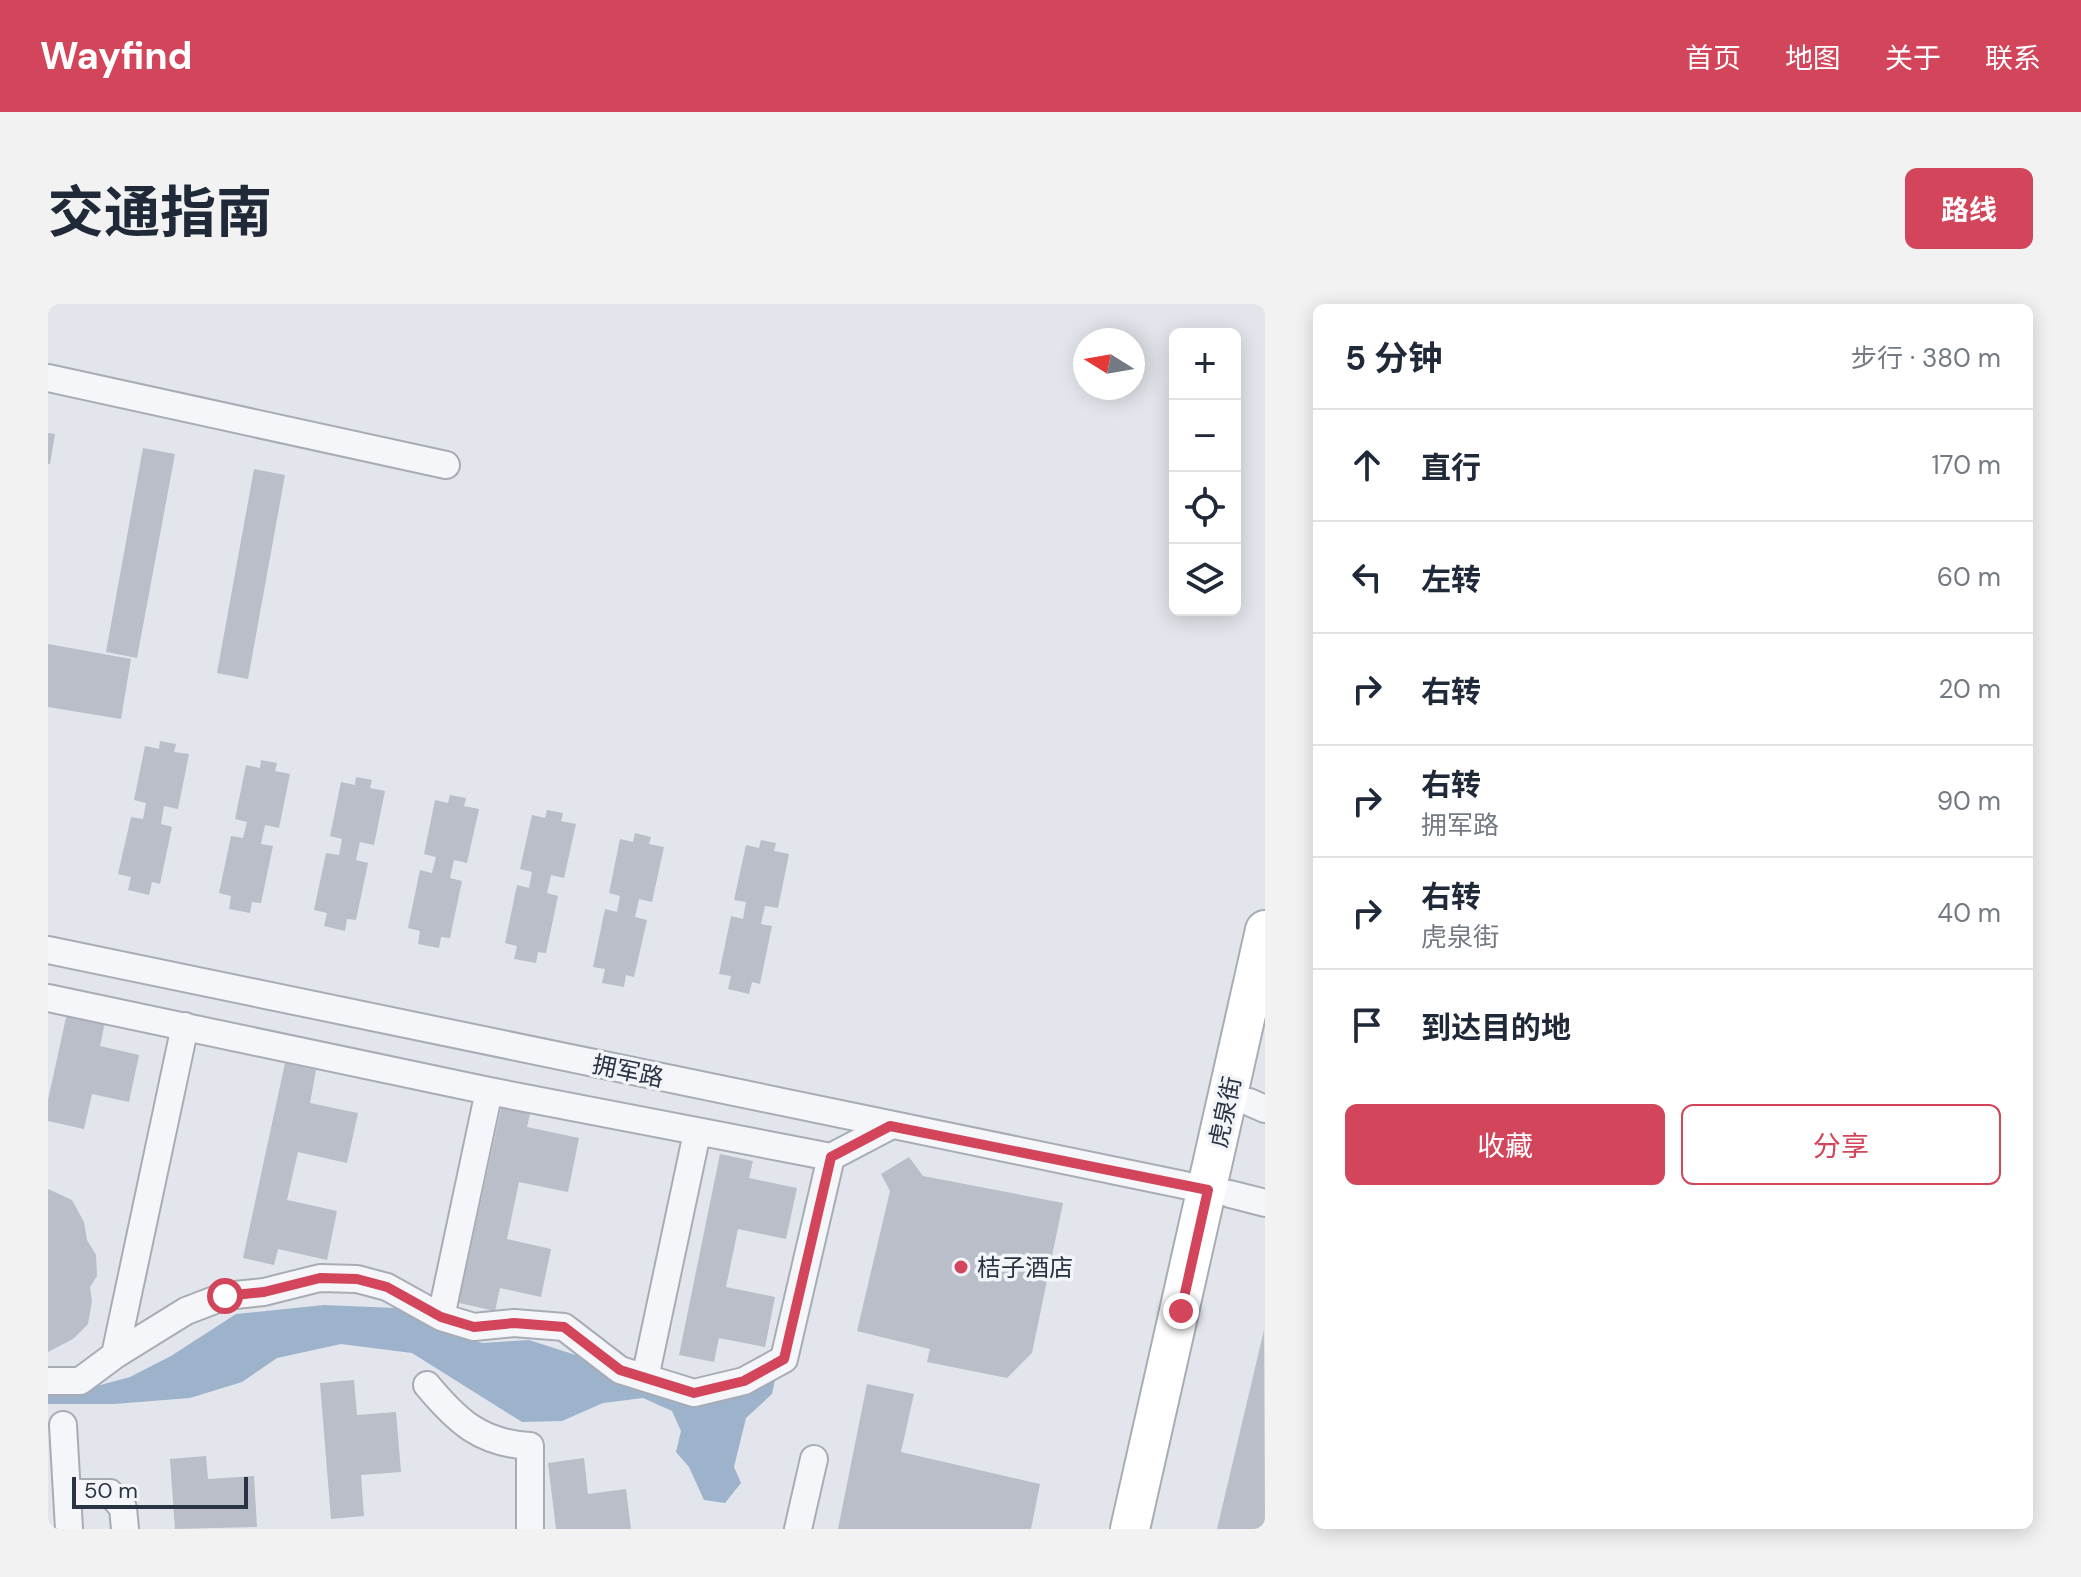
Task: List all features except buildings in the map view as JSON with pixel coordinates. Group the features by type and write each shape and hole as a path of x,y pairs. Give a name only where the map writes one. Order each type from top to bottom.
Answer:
{"main road":[{"name":"虎泉街","path":"1130,1529 1234,1196 1265,930"},
{"name":"虎泉街","path":"1153,1529 1257,1105 1265,1031"}],"street":[{"path":"48,378 446,465"},
{"name":"拥军路","path":"48,950 1234,1196"},
{"path":"48,998 489,1091 831,1157 890,1126"},
{"path":"115,1355 185,1026"},
{"path":"441,1317 489,1091"},
{"path":"645,1378 697,1133"},
{"path":"48,1381 80,1381 115,1355 186,1311 225,1296 264,1292 320,1278 357,1279 387,1287 441,1317 474,1327 514,1323 564,1327 620,1370 694,1393 744,1381 784,1359 831,1157"},
{"path":"427,1385 455,1418 483,1436 507,1445 530,1446 530,1529"},
{"path":"63,1425 69,1529"},
{"path":"798,1529 814,1459"},
{"path":"67,1493 110,1493 123,1508 125,1529"}],"water":[{"path":"324,1305 395,1308 445,1331 482,1343 529,1340 582,1357 627,1384 776,1375 772,1394 746,1418 734,1467 741,1483 725,1503 704,1500 689,1467 676,1452 681,1431 672,1411 643,1398 603,1403 562,1421 522,1422 412,1353 341,1344 277,1358 242,1382 190,1398 114,1404 48,1404 48,1389 82,1390 130,1377 171,1356 236,1314"}],"place":[{"name":"桔子酒店","path":"961,1267"}],"route":[{"path":"225,1296 264,1292 320,1278 357,1279 387,1287 441,1317 474,1327 514,1323 564,1327 620,1370 694,1393 744,1381 784,1359 831,1157 890,1126 1208,1190 1181,1311"}]}
